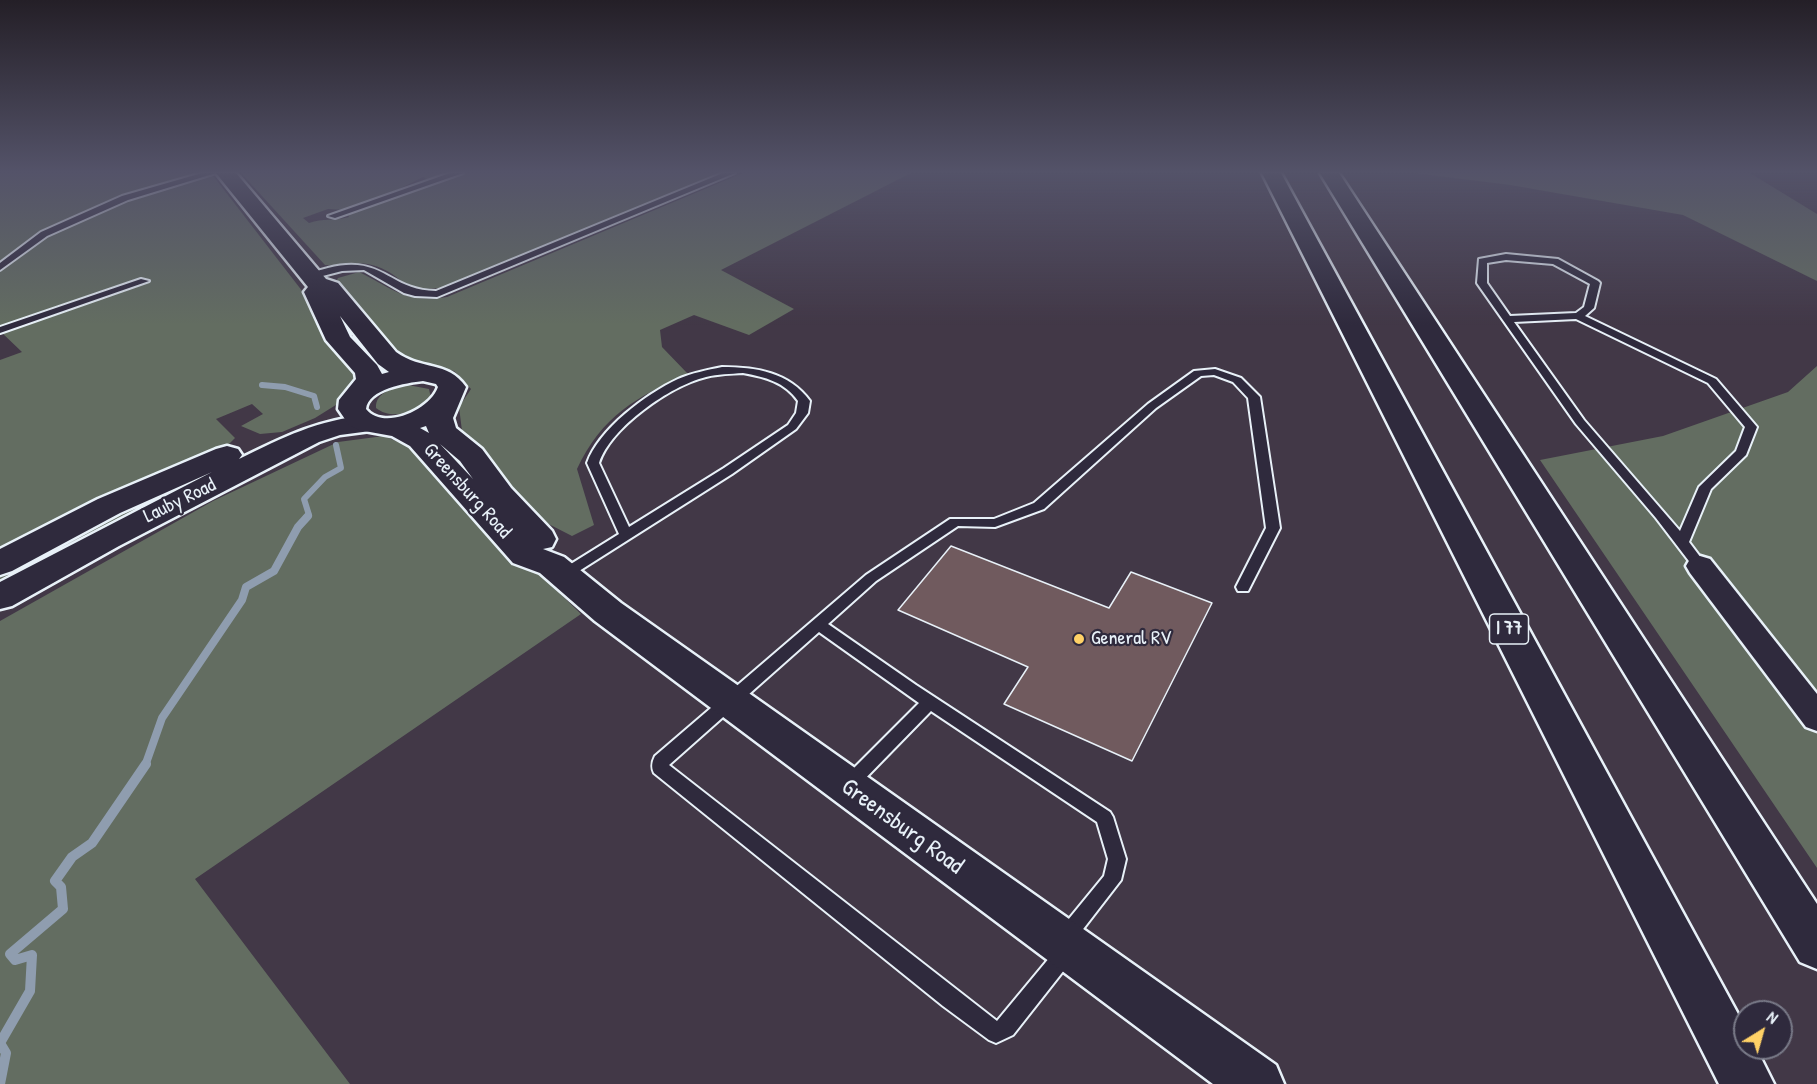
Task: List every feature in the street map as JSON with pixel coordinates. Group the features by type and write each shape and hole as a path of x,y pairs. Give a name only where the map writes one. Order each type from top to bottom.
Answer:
{"main road":[{"path":"267,224 314,280 330,288 389,361 423,373 440,376 451,384 452,394 444,404 414,421 365,411"},
{"name":"I 77","path":"1297,224 1747,1084"},
{"path":"1361,224 1817,946"},
{"path":"314,280 316,293 328,313 339,340 368,371 365,411"},
{"path":"365,411 388,379 423,373"},
{"name":"Greensburg Road","path":"444,404 439,418 442,431 475,459 500,495 544,544 557,570"},
{"name":"Lauby Road","path":"0,563 109,506 211,461 316,422 365,411"},
{"name":"Lauby Road","path":"0,597 116,533 309,436 337,427 365,411"},
{"name":"Greensburg Road","path":"365,411 420,440 525,555 557,570 608,612 846,787 1257,1084"}],"street":[{"path":"1691,554 1817,718"}],"lane":[{"path":"0,267 44,234 67,224"},
{"path":"314,280 358,267 371,270 404,291 418,295 437,294 608,224"},
{"path":"1578,316 1589,308 1595,283 1555,261 1506,257 1482,261 1482,283 1580,422 1691,554"},
{"path":"0,330 144,281"},
{"path":"1508,319 1578,316 1712,381 1751,427 1742,452 1706,487 1691,554"},
{"path":"557,570 626,535 728,471 792,427 802,413 804,401 795,387 776,377 751,370 730,368 704,373 683,381 636,409 596,452 593,464 626,535"},
{"path":"818,624 930,702 1104,817 1117,859 1112,880 1006,1028 996,1033 660,768 661,761 729,701 871,578 955,522 995,523 1039,506 1152,406 1198,373 1215,372 1238,380 1254,397 1274,528 1243,587"},
{"path":"846,787 930,702"}],"green space":[{"path":"0,224 250,224 306,296 313,297 362,372 339,403 315,418 282,432 260,434 241,426 263,414 252,404 216,419 235,438 218,455 0,554 0,360 22,352 0,331"},
{"path":"287,224 599,224 441,288 417,288 372,265 325,265"},
{"path":"622,224 812,224 721,270 794,309 749,335 694,315 660,330 662,347 688,374 652,391 622,410 598,435 577,469 594,525 572,536 531,515 462,431 459,407 471,389 454,371 417,364 394,353 335,284 338,278 359,272 400,294 420,298 447,297"},
{"path":"1700,224 1817,224 1817,281"},
{"path":"1817,366 1817,868 1540,460 1663,436 1788,392"},
{"path":"408,385 429,389 431,398 420,407 405,413 390,414 376,408 382,394"},
{"path":"384,436 408,446 581,614 195,879 350,1084 0,1084 0,621 213,501 338,442"},
{"path":"174,488 180,491 0,590 0,576 94,524"}],"building":[{"name":"General RV","path":"951,546 1109,608 1131,572 1212,603 1132,761 1004,704 1028,667 898,610"}],"waterway":[{"path":"262,385 285,387 314,396 317,407"},
{"path":"306,517 309,515 304,499 325,477 341,468 336,445"},
{"path":"145,765 162,718 242,600 246,587 274,571 298,527 308,516"},
{"path":"0,1084 6,1053 0,1043 30,991 32,955 15,960 10,954 63,909 61,887 55,881 72,857 92,843 145,765"}],"place":[{"name":"General RV","path":"1079,639"}]}
